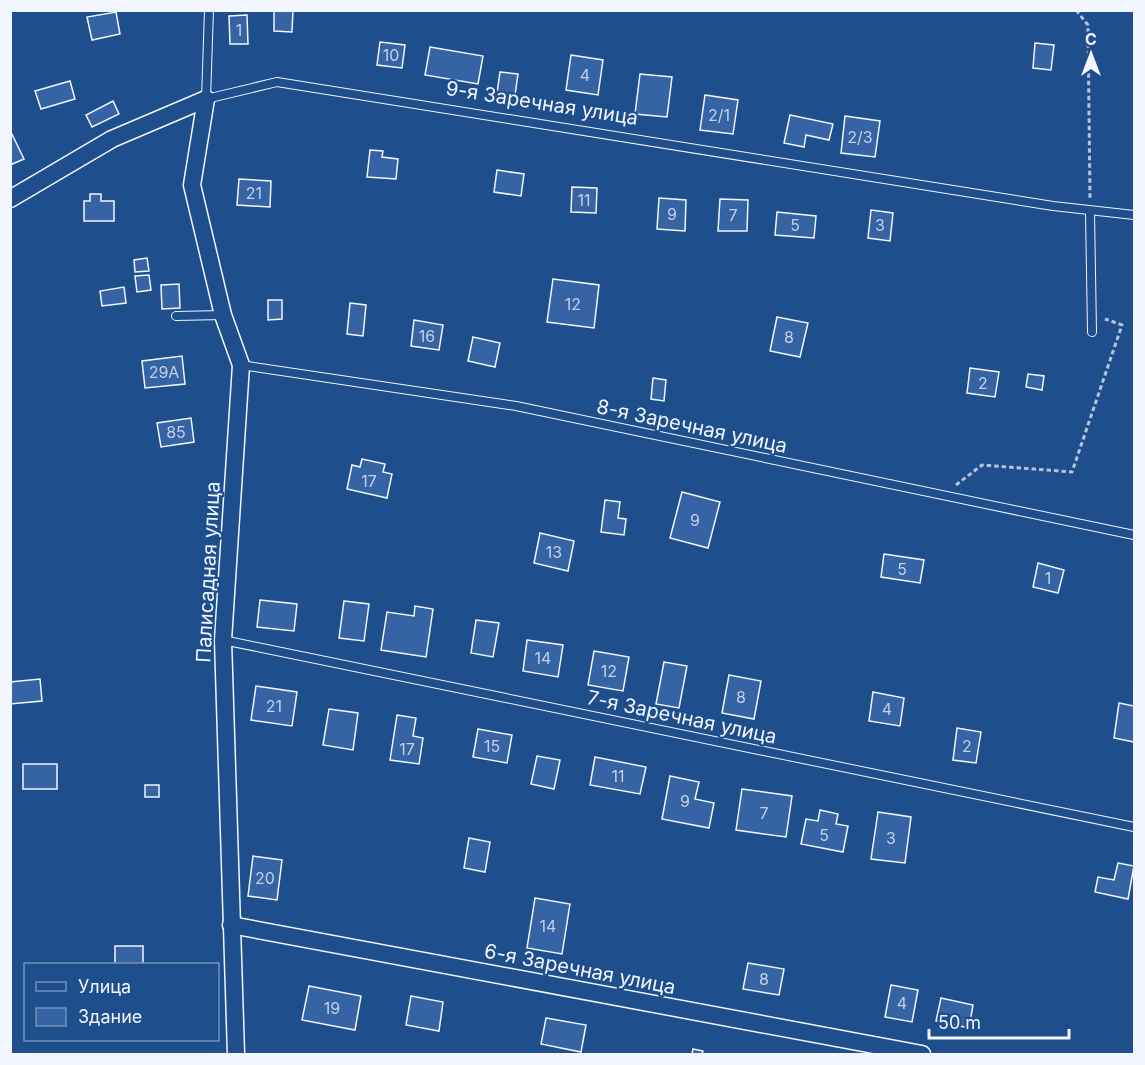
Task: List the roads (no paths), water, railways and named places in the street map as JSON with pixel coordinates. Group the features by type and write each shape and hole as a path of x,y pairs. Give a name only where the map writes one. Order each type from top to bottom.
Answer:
{"street":[{"name":"9-я Заречная улица","path":"10,199 112,140 206,99"},
{"name":"Палисадная улица","path":"206,99 192,185 223,315 241,365 223,640 236,1054"},
{"name":"6-я Заречная улица","path":"231,925 922,1054"}],"lane":[{"path":"206,99 208,10"},
{"name":"9-я Заречная улица","path":"206,99 277,82 1090,212 1134,215"},
{"path":"1090,212 1092,332"},
{"path":"176,316 223,315"},
{"name":"8-я Заречная улица","path":"241,365 516,406 1134,535"},
{"name":"7-я Заречная улица","path":"223,640 1134,827"}]}
